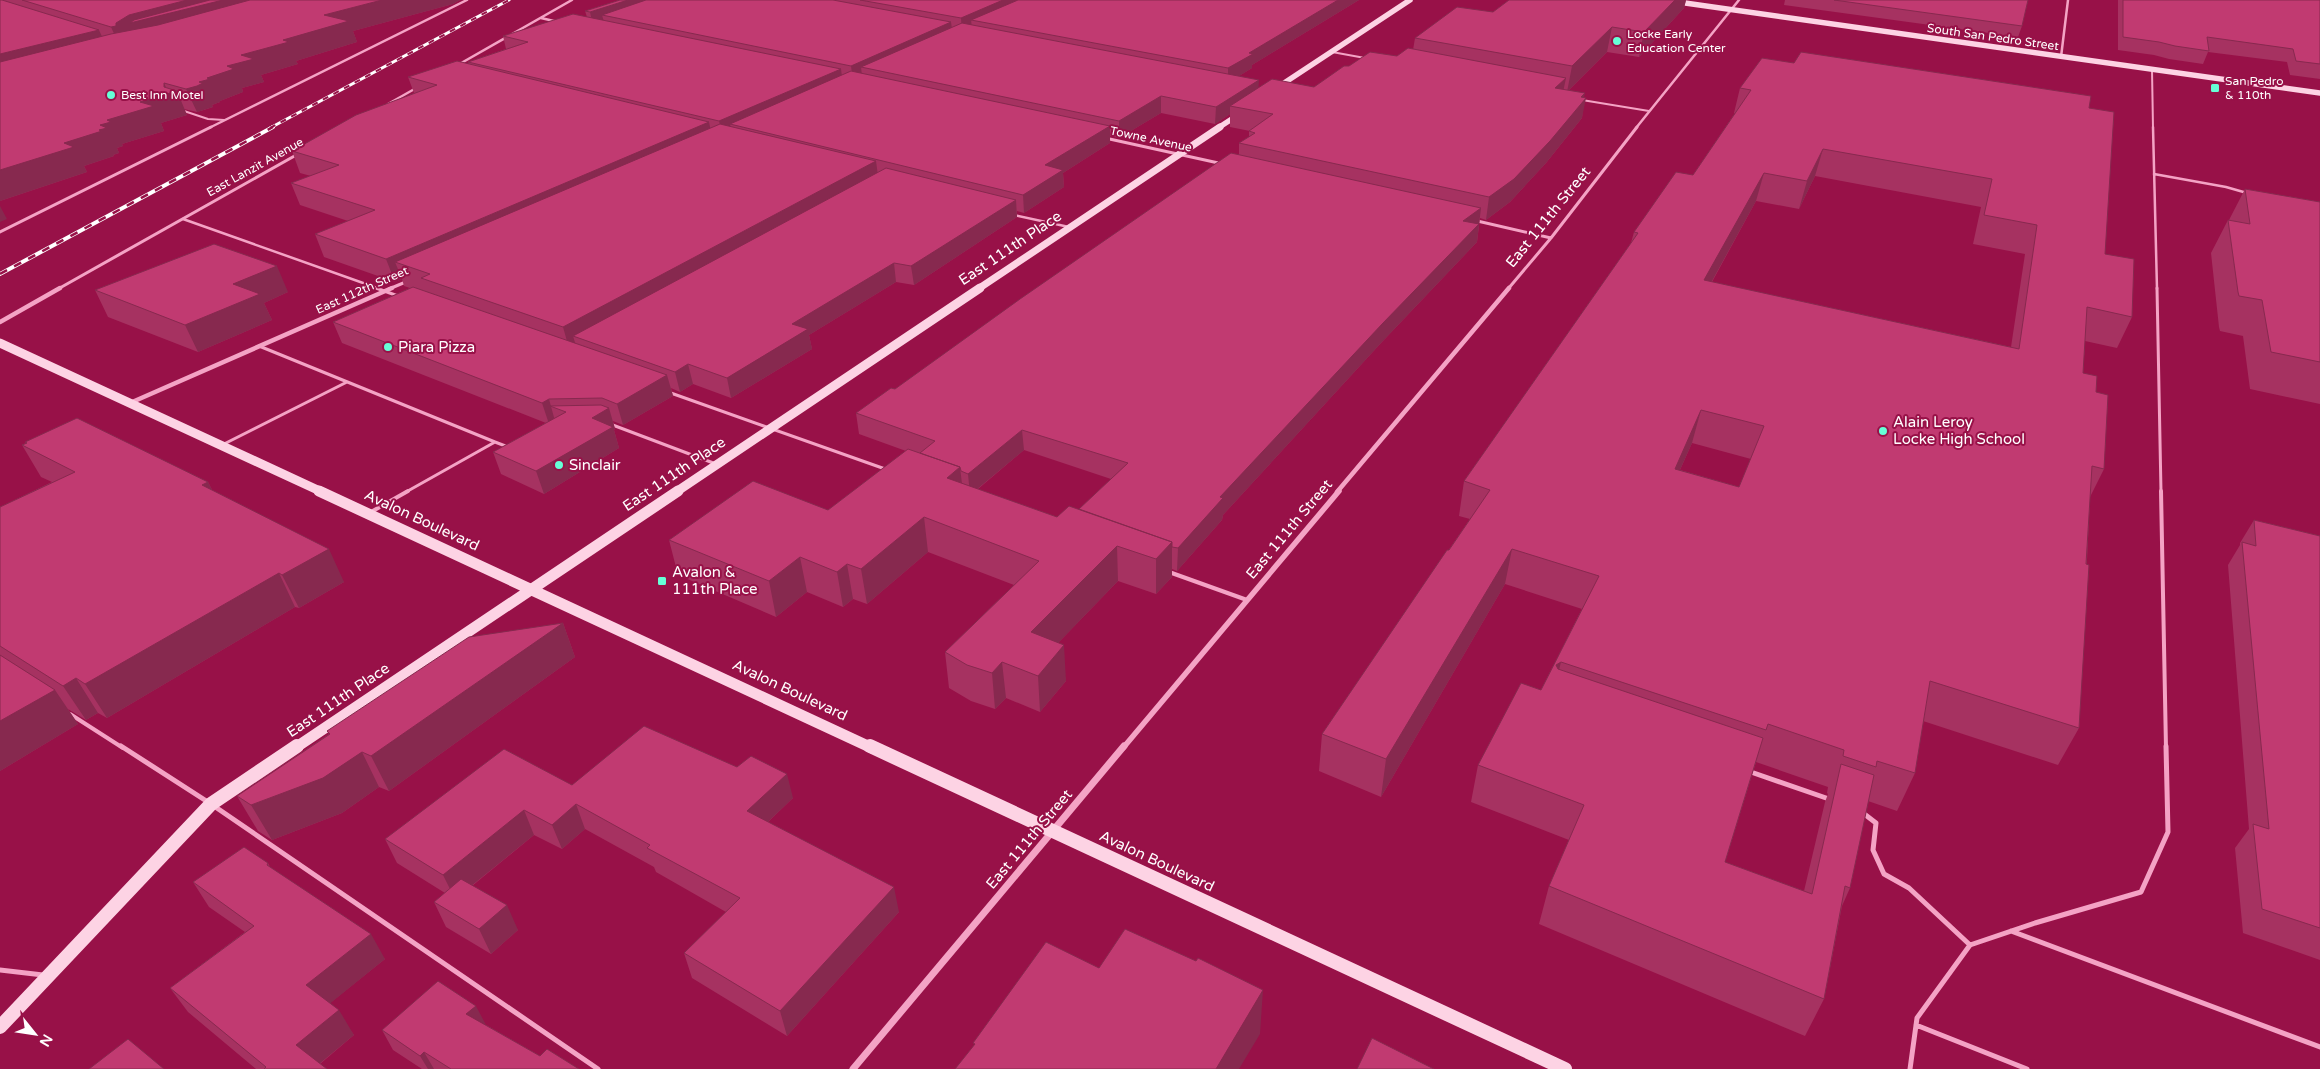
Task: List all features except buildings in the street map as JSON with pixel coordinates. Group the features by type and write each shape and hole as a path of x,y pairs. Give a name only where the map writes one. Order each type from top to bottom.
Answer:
{"street":[{"path":"0,232 467,0"},
{"path":"452,68 572,0"},
{"path":"1268,94 1410,0"},
{"name":"South San Pedro Street","path":"1664,0 2320,93"},
{"name":"East 111th Street","path":"853,1069 1551,238 1649,111 1739,0"},
{"path":"2060,57 2068,0"},
{"path":"541,18 566,24"},
{"path":"383,107 426,82"},
{"name":"East 111th Place","path":"0,1027 211,804 1252,105"},
{"name":"Towne Avenue","path":"1104,138 1230,165"},
{"name":"East Lanzit Avenue","path":"0,322 305,151"},
{"path":"1463,218 1551,238"},
{"name":"East 112th Street","path":"129,403 412,279"},
{"name":"Avalon Boulevard","path":"0,343 1565,1069"}],"lane":[{"path":"1332,52 1369,59"},
{"path":"1910,1069 1917,1018 1970,945 2142,892 2168,832 2152,70"},
{"path":"1582,100 1649,111"},
{"path":"176,109 208,119 224,120"},
{"path":"2154,174 2226,187 2237,192 2256,195"},
{"path":"2237,192 2240,195"},
{"path":"1005,212 1069,227"},
{"path":"183,219 403,298"},
{"path":"258,346 514,449"},
{"path":"220,446 347,382"},
{"path":"660,389 893,471"},
{"path":"608,423 716,464"},
{"path":"367,514 495,442"},
{"path":"1163,570 1247,600"},
{"path":"68,713 211,804 598,1069"},
{"path":"1737,767 1831,799"},
{"path":"1859,809 1876,823 1873,850 1884,874 1909,888 1970,945"},
{"path":"2011,931 2320,1047"},
{"path":"0,970 48,976"},
{"path":"1916,1025 2028,1069"}],"railway":[{"path":"270,128 509,0"},
{"path":"0,274 273,127"}],"place":[{"name":"Locke Early Education Center","path":"1617,41"},
{"name":"San Pedro & 110th","path":"2215,88"},
{"name":"Best Inn Motel","path":"111,95"},
{"name":"Piara Pizza","path":"388,347"},
{"name":"Alain Leroy Locke High School","path":"1883,431"},
{"name":"Sinclair","path":"559,465"},
{"name":"Avalon & 111th Place","path":"662,581"}]}
